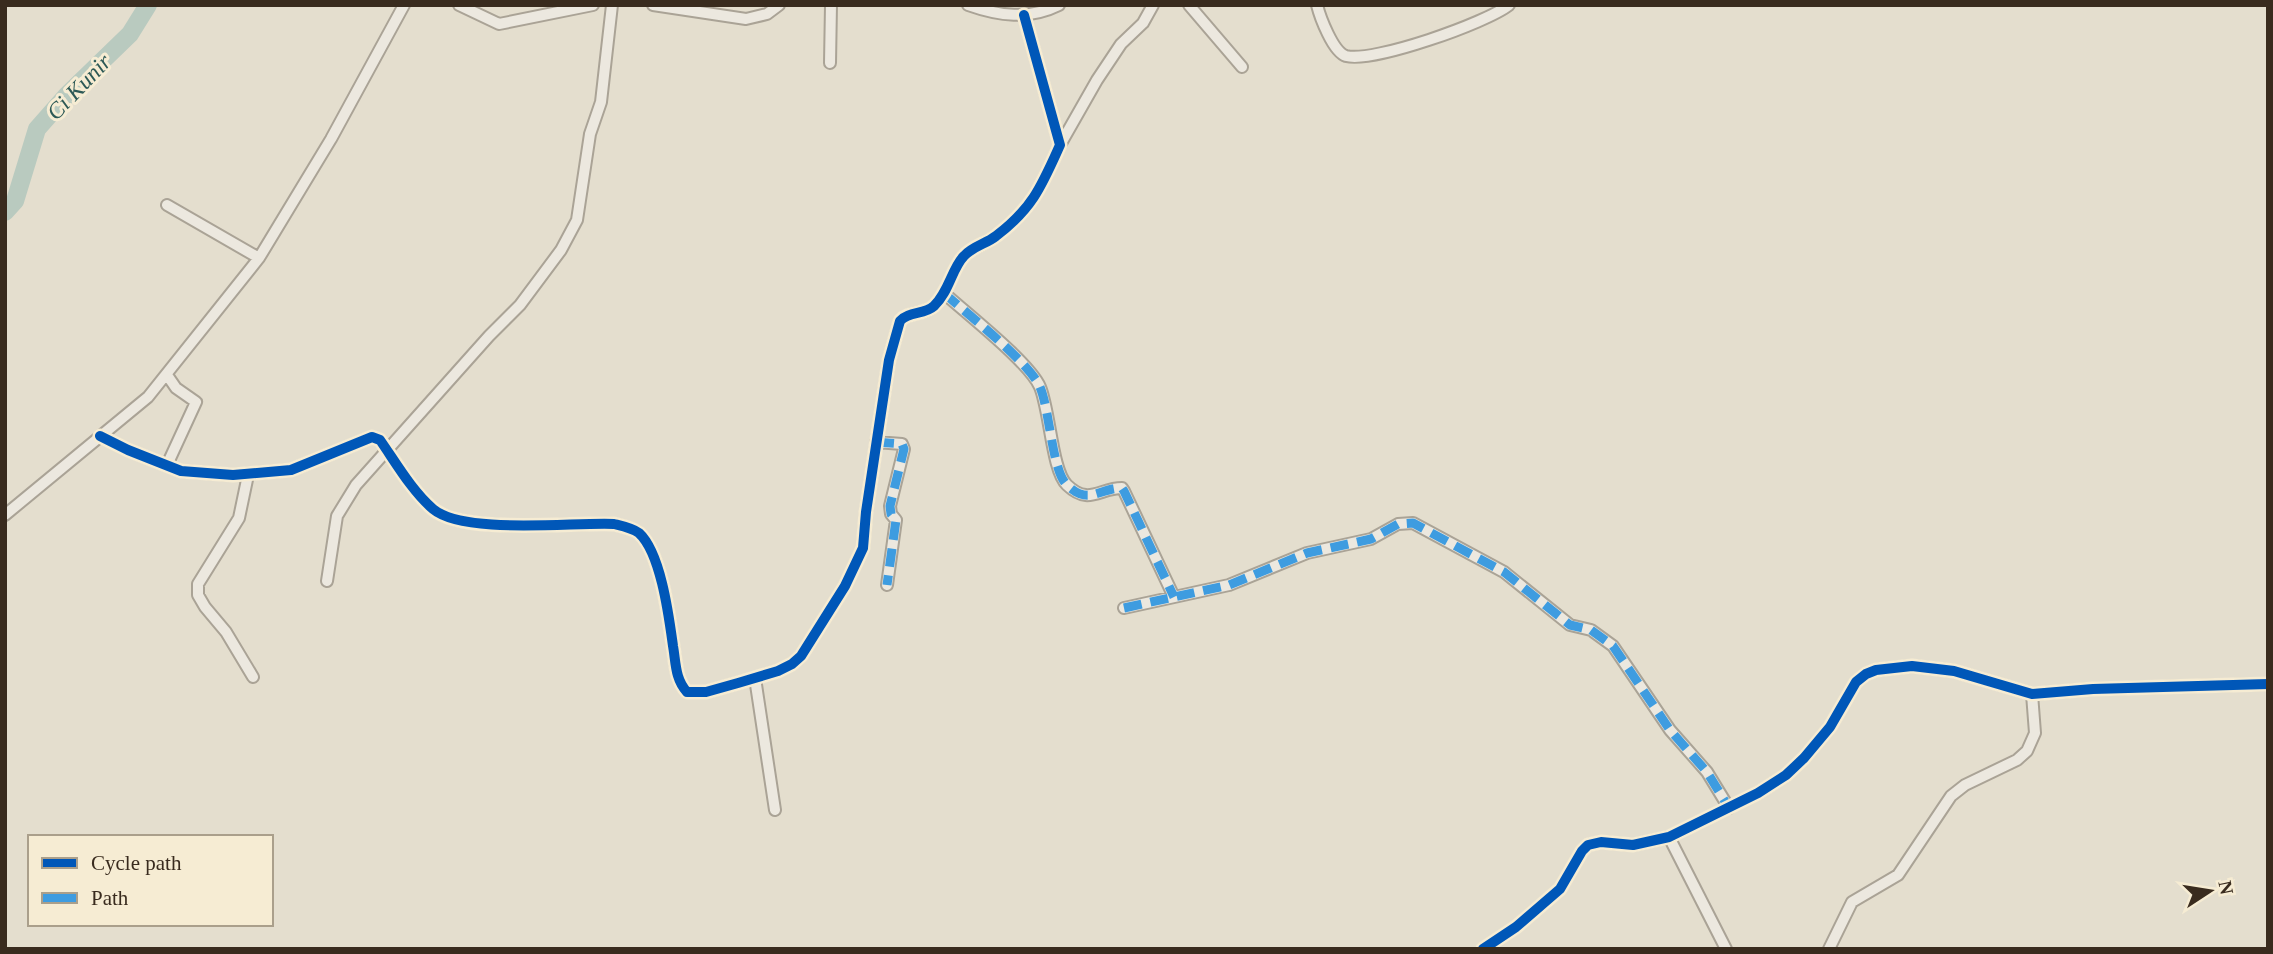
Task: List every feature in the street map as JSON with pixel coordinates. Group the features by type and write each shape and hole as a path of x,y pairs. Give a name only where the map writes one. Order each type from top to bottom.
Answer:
{"street":[{"path":"5,515 148,397 259,258 331,139 404,5"},
{"path":"459,5 499,24 593,5"},
{"path":"327,580 337,516 356,485 520,305 561,250 577,220 590,134 601,102 612,5"},
{"path":"653,5 746,19 767,15 779,5"},
{"path":"830,63 831,5"},
{"path":"968,5 1024,15 1038,15 1059,5"},
{"path":"100,436 181,471 248,475 290,470 372,437 380,440 422,498 434,510 452,520 507,525 614,524 639,534 655,559 678,680 687,692 706,692 785,668 800,656 858,562 863,548 889,360 900,321 904,317 933,307 944,293 964,256 1016,220 1032,202 1097,79 1121,44 1143,23 1153,5"},
{"path":"1189,5 1242,67"},
{"path":"1317,5 1322,22 1338,50 1343,55 1352,56 1395,50 1422,42 1478,23 1509,5"},
{"path":"1024,15 1060,145"},
{"path":"167,205 259,258"},
{"path":"944,293 1023,364 1035,379 1045,404 1058,471 1066,485 1082,496 1096,496 1114,488 1122,488 1174,597"},
{"path":"167,375 176,388 197,402 167,465"},
{"path":"876,442 902,444 904,449 890,506 891,514 896,520 887,585"},
{"path":"248,475 239,518 198,584 198,595 226,632 253,677"},
{"path":"1124,608 1240,581 1307,553 1371,539 1398,524 1416,524 1504,572 1570,625 1591,630 1613,646 1670,730 1707,772 1729,808"},
{"path":"1483,949 1516,928 1560,889 1588,845 1601,842 1633,845 1669,837 1729,808 1786,775 1829,727 1856,682 1877,670 1912,666 1954,671 2032,694 2093,689 2268,684"},
{"path":"755,678 775,810"},
{"path":"1829,949 1850,905 1861,895 1898,875 1951,796 1965,785 2017,760 2027,751 2035,733 2032,694"},
{"path":"1669,837 1726,949"}],"waterway":[{"name":"Ci Kunir","path":"5,212 15,201 37,129 67,95 130,34 148,5"}],"marked path":[{"path":"944,293 1011,352 1034,377 1043,398 1058,467 1067,485 1088,495 1122,488 1174,597"},
{"path":"876,442 902,444 904,449 890,506 891,514 896,520 887,585"},
{"path":"1124,608 1229,585 1307,553 1371,539 1398,524 1413,523 1504,572 1570,625 1591,630 1613,646 1670,730 1707,772 1729,808"}],"cycle path":[{"path":"100,436 181,471 233,475 291,470 372,437 380,440 425,502 448,517 493,525 614,524 639,533 647,542 658,570 677,670 680,682 687,692 706,692 778,671 801,656 845,586 863,548 889,360 900,321 934,306 964,256 996,236 1019,216 1042,184 1060,145 1024,15"},
{"path":"1483,949 1516,927 1560,889 1588,845 1601,842 1633,845 1669,837 1758,793 1786,775 1830,727 1856,682 1876,670 1912,666 1954,671 2032,694 2093,689 2268,684"}]}
